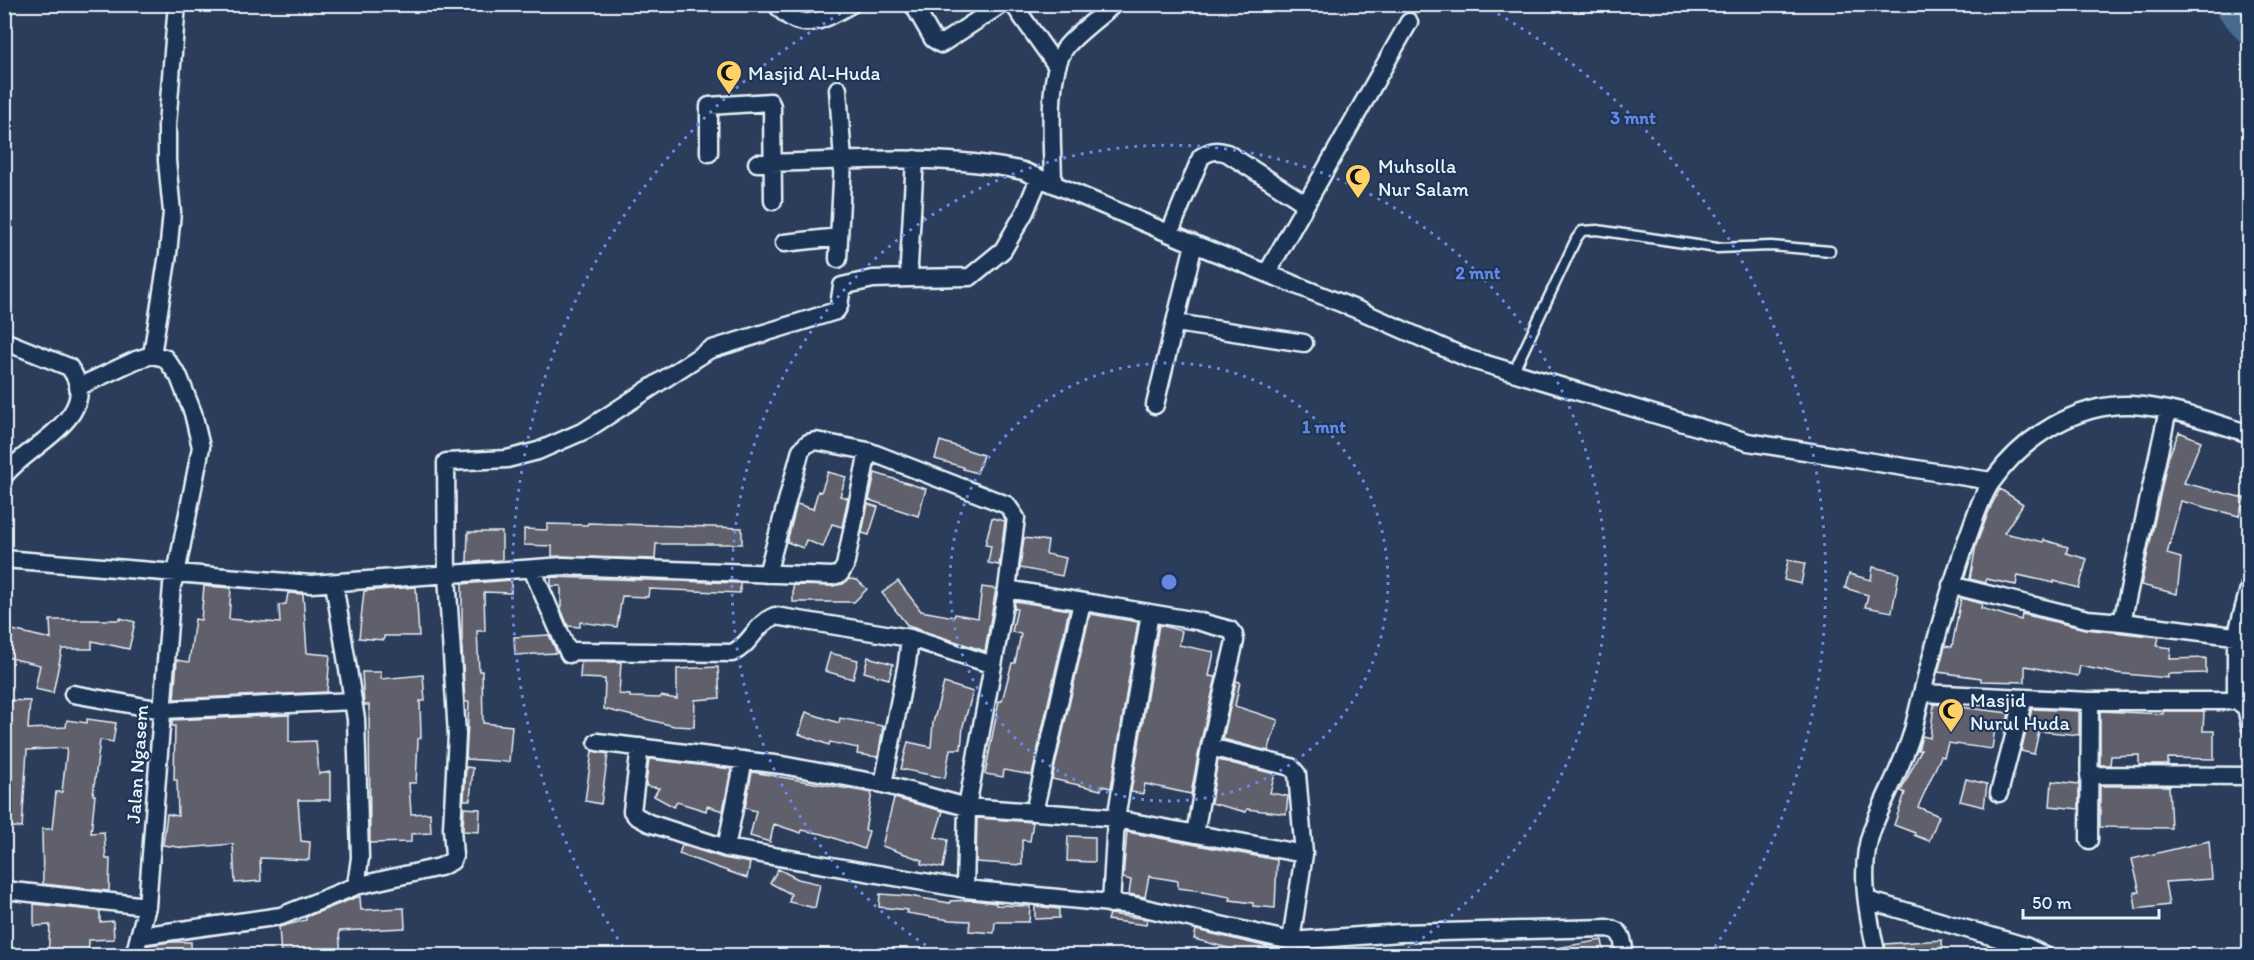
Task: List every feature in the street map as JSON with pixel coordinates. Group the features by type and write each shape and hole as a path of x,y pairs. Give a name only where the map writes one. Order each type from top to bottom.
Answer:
{"street":[{"path":"78,387 152,355 168,254 171,212 166,161 167,125 177,4"},
{"path":"776,4 788,15 810,23 819,22 852,4"},
{"path":"913,4 933,39 941,44 1002,4"},
{"path":"1013,4 1056,65"},
{"path":"139,936 281,916 356,886 441,867 452,861 454,856 452,828 457,735 447,574 446,462 507,459 538,452 586,430 709,350 836,311 842,286 873,279 970,277 1003,250 1046,181 1056,65 1066,47 1110,6"},
{"path":"1267,273 1409,22"},
{"path":"838,88 843,161 838,259"},
{"path":"709,153 708,109 710,106 770,102 772,106 765,163 773,201"},
{"path":"1170,232 1201,158 1209,152 1218,150 1227,153 1306,204"},
{"path":"910,278 915,159"},
{"path":"765,163 915,159 1003,166 1023,171 1469,359 1748,441 1991,481"},
{"path":"784,243 839,237"},
{"path":"1155,405 1194,244"},
{"path":"1176,323 1304,342"},
{"path":"4,341 69,367 75,375 79,399 74,410 53,435 4,476"},
{"name":"Jalan Ngasem","path":"134,956 147,906 172,585 201,447 193,413 179,377 165,358 152,355"},
{"path":"1877,956 1867,900 1864,866 1871,832 1911,737 1952,585 1972,526 1991,481 2017,452 2052,426 2090,410 2130,405 2168,410 2250,434"},
{"path":"2122,622 2168,410"},
{"path":"767,573 801,450 808,443 816,441 867,451 1007,505 1016,518 1007,589 967,807 965,889"},
{"path":"4,560 311,584 564,566 832,576 842,571 867,451"},
{"path":"532,568 572,653 732,653 742,649 759,627 775,616 910,638 993,664"},
{"path":"334,583 356,719 360,858 356,886"},
{"path":"1952,585 2087,619 2243,637"},
{"path":"2236,701 2250,585"},
{"path":"1007,589 1216,626 1230,630 1234,634 1235,641 1210,747 1195,834"},
{"path":"1034,812 1082,602"},
{"path":"1111,904 1116,819 1150,614"},
{"path":"883,784 908,663 910,638"},
{"path":"1922,693 2090,701 2236,701 2246,707 2250,726"},
{"path":"73,694 162,710 353,701"},
{"path":"1999,793 2024,698"},
{"path":"2089,840 2090,701"},
{"path":"597,742 782,765 883,784 967,807 1116,819 1304,854"},
{"path":"640,747 633,814 649,823 726,848 965,889 1131,905 1291,941 1400,933 1607,928 1621,934 1625,956"},
{"path":"1210,747 1291,767 1297,774 1304,854 1291,941"},
{"path":"726,848 744,760"},
{"path":"2089,776 2250,776"},
{"path":"4,890 147,906"},
{"path":"1867,900 2025,946 2046,956"},
{"path":"1996,938 2001,956"}],"lane":[{"path":"1513,373 1581,231 1597,230 1717,248 1771,246 1830,251"}],"building":[{"path":"2179,432 2201,441 2184,483 2244,498 2239,516 2181,501 2167,554 2181,558 2177,594 2141,585 2168,458"},
{"path":"940,441 983,455 977,473 935,459"},
{"path":"828,472 846,477 840,496 848,498 842,527 832,524 823,547 806,540 803,548 787,542 797,504 813,509 818,491 821,492"},
{"path":"875,473 926,489 918,516 869,500"},
{"path":"2000,489 2023,504 2004,533 2068,547 2066,553 2087,559 2079,588 2018,575 2016,585 1986,579 1986,583 1970,579 1976,545"},
{"path":"868,504 878,507 869,535 862,533"},
{"path":"992,518 1005,521 999,565 988,563 991,546 985,545"},
{"path":"588,523 742,528 742,544 656,544 655,559 552,556 552,546 524,545 524,529 547,530 547,524 587,525"},
{"path":"468,532 502,532 502,560 467,562"},
{"path":"1024,538 1048,541 1046,554 1066,558 1062,576 1020,568"},
{"path":"1788,560 1805,563 1801,584 1784,580"},
{"path":"1873,567 1899,573 1892,612 1865,607 1868,595 1845,588 1849,574 1871,580"},
{"path":"551,577 740,583 740,593 649,589 648,597 622,596 617,627 580,622 580,627 568,626 561,609 561,586 551,586"},
{"path":"849,579 857,580 867,589 854,602 793,602 793,585 832,586 843,584"},
{"path":"511,580 511,593 484,592 485,631 477,631 479,671 482,671 483,723 512,726 509,762 466,759 469,702 465,702 462,584"},
{"path":"898,581 921,611 954,617 955,614 978,618 982,587 996,589 985,651 908,626 882,593"},
{"path":"204,586 231,588 229,619 280,623 279,605 286,604 288,593 303,594 307,653 330,655 327,692 174,699 177,660 189,662 195,619 201,620"},
{"path":"416,587 419,636 384,636 384,640 359,638 364,591"},
{"path":"1961,598 1982,604 1981,608 2021,620 2022,614 2085,629 2159,637 2157,646 2171,648 2170,659 2206,658 2206,673 2168,674 2168,678 2114,673 2080,666 2078,676 2025,666 2025,682 1981,681 1981,678 1938,672 1945,646 1952,647"},
{"path":"1015,601 1069,610 1032,775 1004,770 1003,777 985,774 999,701 1002,701 1012,663 1015,663 1021,634 1012,632 1017,609 1014,608"},
{"path":"1090,614 1138,622 1111,788 1102,786 1101,790 1052,779"},
{"path":"120,618 135,622 129,649 92,641 92,649 62,649 53,693 35,689 40,665 6,657 12,630 51,639 50,620 120,620"},
{"path":"1159,625 1182,631 1179,645 1214,652 1209,676 1216,677 1191,794 1145,784 1143,794 1131,792"},
{"path":"549,635 557,653 515,655 514,637"},
{"path":"830,653 858,660 853,679 825,671"},
{"path":"868,657 893,664 889,679 864,672"},
{"path":"581,662 621,662 619,694 630,695 630,697 660,698 661,696 677,699 677,669 718,667 720,698 695,700 694,727 674,726 604,709 605,679 580,678"},
{"path":"362,672 381,672 381,679 423,675 425,701 420,701 421,738 418,739 416,783 409,783 411,814 430,813 431,833 411,834 411,842 370,843 369,705 364,705"},
{"path":"1236,681 1240,682 1235,706 1278,720 1268,751 1223,739"},
{"path":"944,683 973,692 963,726 961,749 950,749 945,778 901,769 908,742 931,747 933,723"},
{"path":"4,700 30,701 28,729 66,727 67,720 87,723 87,719 116,723 113,742 100,740 91,833 104,832 106,859 110,859 109,891 43,884 42,829 52,829 56,792 62,792 67,748 27,750 22,828 4,826"},
{"path":"1934,704 2009,713 2005,729 1995,728 1992,749 1948,743 1944,757 1941,756 1918,807 1939,816 1929,841 1894,825 1905,793 1901,791 1921,750 1918,750 1922,736 1930,738"},
{"path":"2032,709 2079,711 2079,735 2039,731 2034,754 2021,751"},
{"path":"2100,711 2163,714 2163,711 2204,711 2203,731 2214,731 2214,759 2168,758 2168,765 2139,765 2139,755 2111,756 2110,765 2100,765"},
{"path":"806,712 839,723 840,718 883,726 878,757 857,754 858,748 830,742 829,745 799,734"},
{"path":"289,715 289,742 316,741 319,774 330,772 330,800 298,800 301,841 310,842 309,860 260,858 261,881 235,883 233,844 185,848 163,845 167,814 178,816 177,780 174,780 175,726 172,726 172,720"},
{"path":"592,751 608,754 601,804 585,801"},
{"path":"649,759 731,769 723,811 707,806 706,811 677,802 674,807 654,796 659,788 646,786"},
{"path":"1218,760 1275,774 1270,793 1288,796 1286,814 1247,809 1246,812 1211,803"},
{"path":"466,767 473,768 470,800 464,800"},
{"path":"752,772 872,793 865,830 869,831 864,849 823,834 802,830 801,833 774,824 770,842 750,836 756,811 745,808"},
{"path":"1966,779 1987,784 1984,807 1960,801"},
{"path":"2052,781 2079,784 2079,809 2050,806"},
{"path":"2100,786 2169,786 2171,828 2100,827"},
{"path":"894,798 943,811 935,837 948,840 943,868 921,864 922,860 882,846"},
{"path":"464,808 480,809 479,832 463,831"},
{"path":"977,818 1033,822 1030,841 1022,840 1022,865 976,862"},
{"path":"1127,832 1277,860 1275,908 1253,906 1253,903 1230,900 1231,897 1178,888 1178,881 1149,876 1145,897 1129,894 1131,880 1123,878"},
{"path":"1068,836 1095,837 1095,862 1067,861"},
{"path":"2209,841 2212,879 2165,882 2169,905 2136,909 2134,892 2140,892 2132,859"},
{"path":"682,845 723,858 750,863 747,878 679,854"},
{"path":"778,869 798,879 820,884 815,908 789,902 791,894 770,883"},
{"path":"880,894 950,903 950,901 972,900 996,903 996,905 1030,906 1029,922 995,922 994,933 969,931 970,921 950,920 907,913 908,910 879,907"},
{"path":"360,897 361,910 404,908 405,928 339,931 341,956 281,956 279,927 306,920 306,917"},
{"path":"34,904 100,911 100,922 113,921 114,939 89,940 88,956 48,956 50,925 34,926"},
{"path":"1035,906 1059,909 1059,918 1035,919"},
{"path":"1109,914 1147,919 1146,925 1107,920"},
{"path":"1196,930 1268,947 1267,956 1232,952 1232,949 1194,939"},
{"path":"1602,940 1605,956 1557,956 1556,948"},
{"path":"1942,940 1943,956 1887,956 1885,944"},
{"path":"191,942 191,956 146,956 148,945"}],"waterway":[{"path":"2230,4 2250,28"}],"place":[{"name":"Masjid Al-Huda","path":"729,96"},
{"name":"Muhsolla Nur Salam","path":"1358,200"},
{"name":"Masjid Nurul Huda","path":"1951,734"}]}
